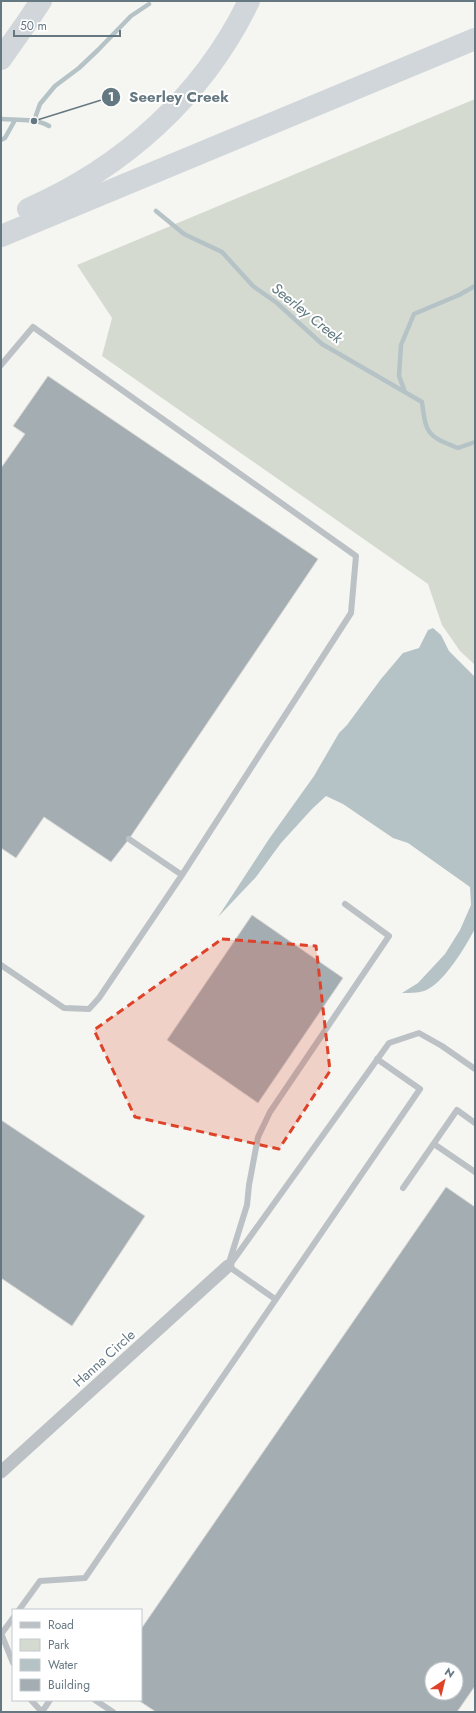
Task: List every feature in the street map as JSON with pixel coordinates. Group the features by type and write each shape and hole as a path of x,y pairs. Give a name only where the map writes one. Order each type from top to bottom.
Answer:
{"highway":[{"path":"1,59 28,22 41,1"},
{"path":"1,220 65,192 88,179 131,149 151,132 204,75 233,31 249,1"},
{"path":"1,236 475,39"}],"street":[{"name":"Hanna Circle","path":"1,1472 228,1266"}],"lane":[{"path":"1,365 33,327 356,556 351,613 182,875 99,998 89,1009 64,1008 1,965"},
{"path":"129,839 182,875"},
{"path":"228,1266 247,1206 249,1185 258,1137 270,1112 389,936 345,904"},
{"path":"228,1266 389,1043 418,1033 442,1046 475,1069"},
{"path":"19,1609 40,1581 85,1578 420,1089 377,1059"},
{"path":"403,1188 457,1110 475,1123"},
{"path":"434,1144 475,1172"},
{"path":"228,1266 275,1299"},
{"path":"12,1619 1,1633 12,1660"},
{"path":"32,1701 42,1712 49,1701"},
{"path":"96,1701 113,1712"}],"highlighted area":[{"path":"222,939 316,946 330,1071 279,1149 135,1117 94,1030"}],"green space":[{"path":"475,99 475,665 460,651 442,625 428,584 102,356 112,318 77,265"}],"water":[{"path":"433,628 441,635 449,651 475,677 475,929 453,964 439,981 424,991 416,993 402,993 418,983 445,954 460,930 471,905 470,887 408,843 393,838 343,804 326,796 281,843 256,877 218,917 269,839 314,776 339,733 347,725 381,679 403,653 419,648 428,630"}],"building":[{"path":"48,376 318,559 129,839 111,862 44,817 16,858 1,848 1,468 25,434 13,426"},
{"path":"252,915 343,978 258,1103 167,1040"},
{"path":"1,1120 145,1216 72,1326 1,1278"},
{"path":"446,1187 475,1207 475,1686 457,1712 156,1712 140,1701 142,1701 142,1628"}],"waterway":[{"path":"34,121 40,104 55,86 79,68 131,16 149,4"},
{"name":"Seerley Creek","path":"1,119 32,121 44,123 49,126"},
{"path":"1,140 5,138 15,120"},
{"name":"Seerley Creek","path":"156,211 184,234 222,252 253,286 277,303 322,344 422,402 427,427 434,437 458,448 475,442"},
{"path":"405,392 399,376 401,345 414,314 459,295 475,286"}],"place":[{"name":"Seerley Creek","path":"34,121"}]}
